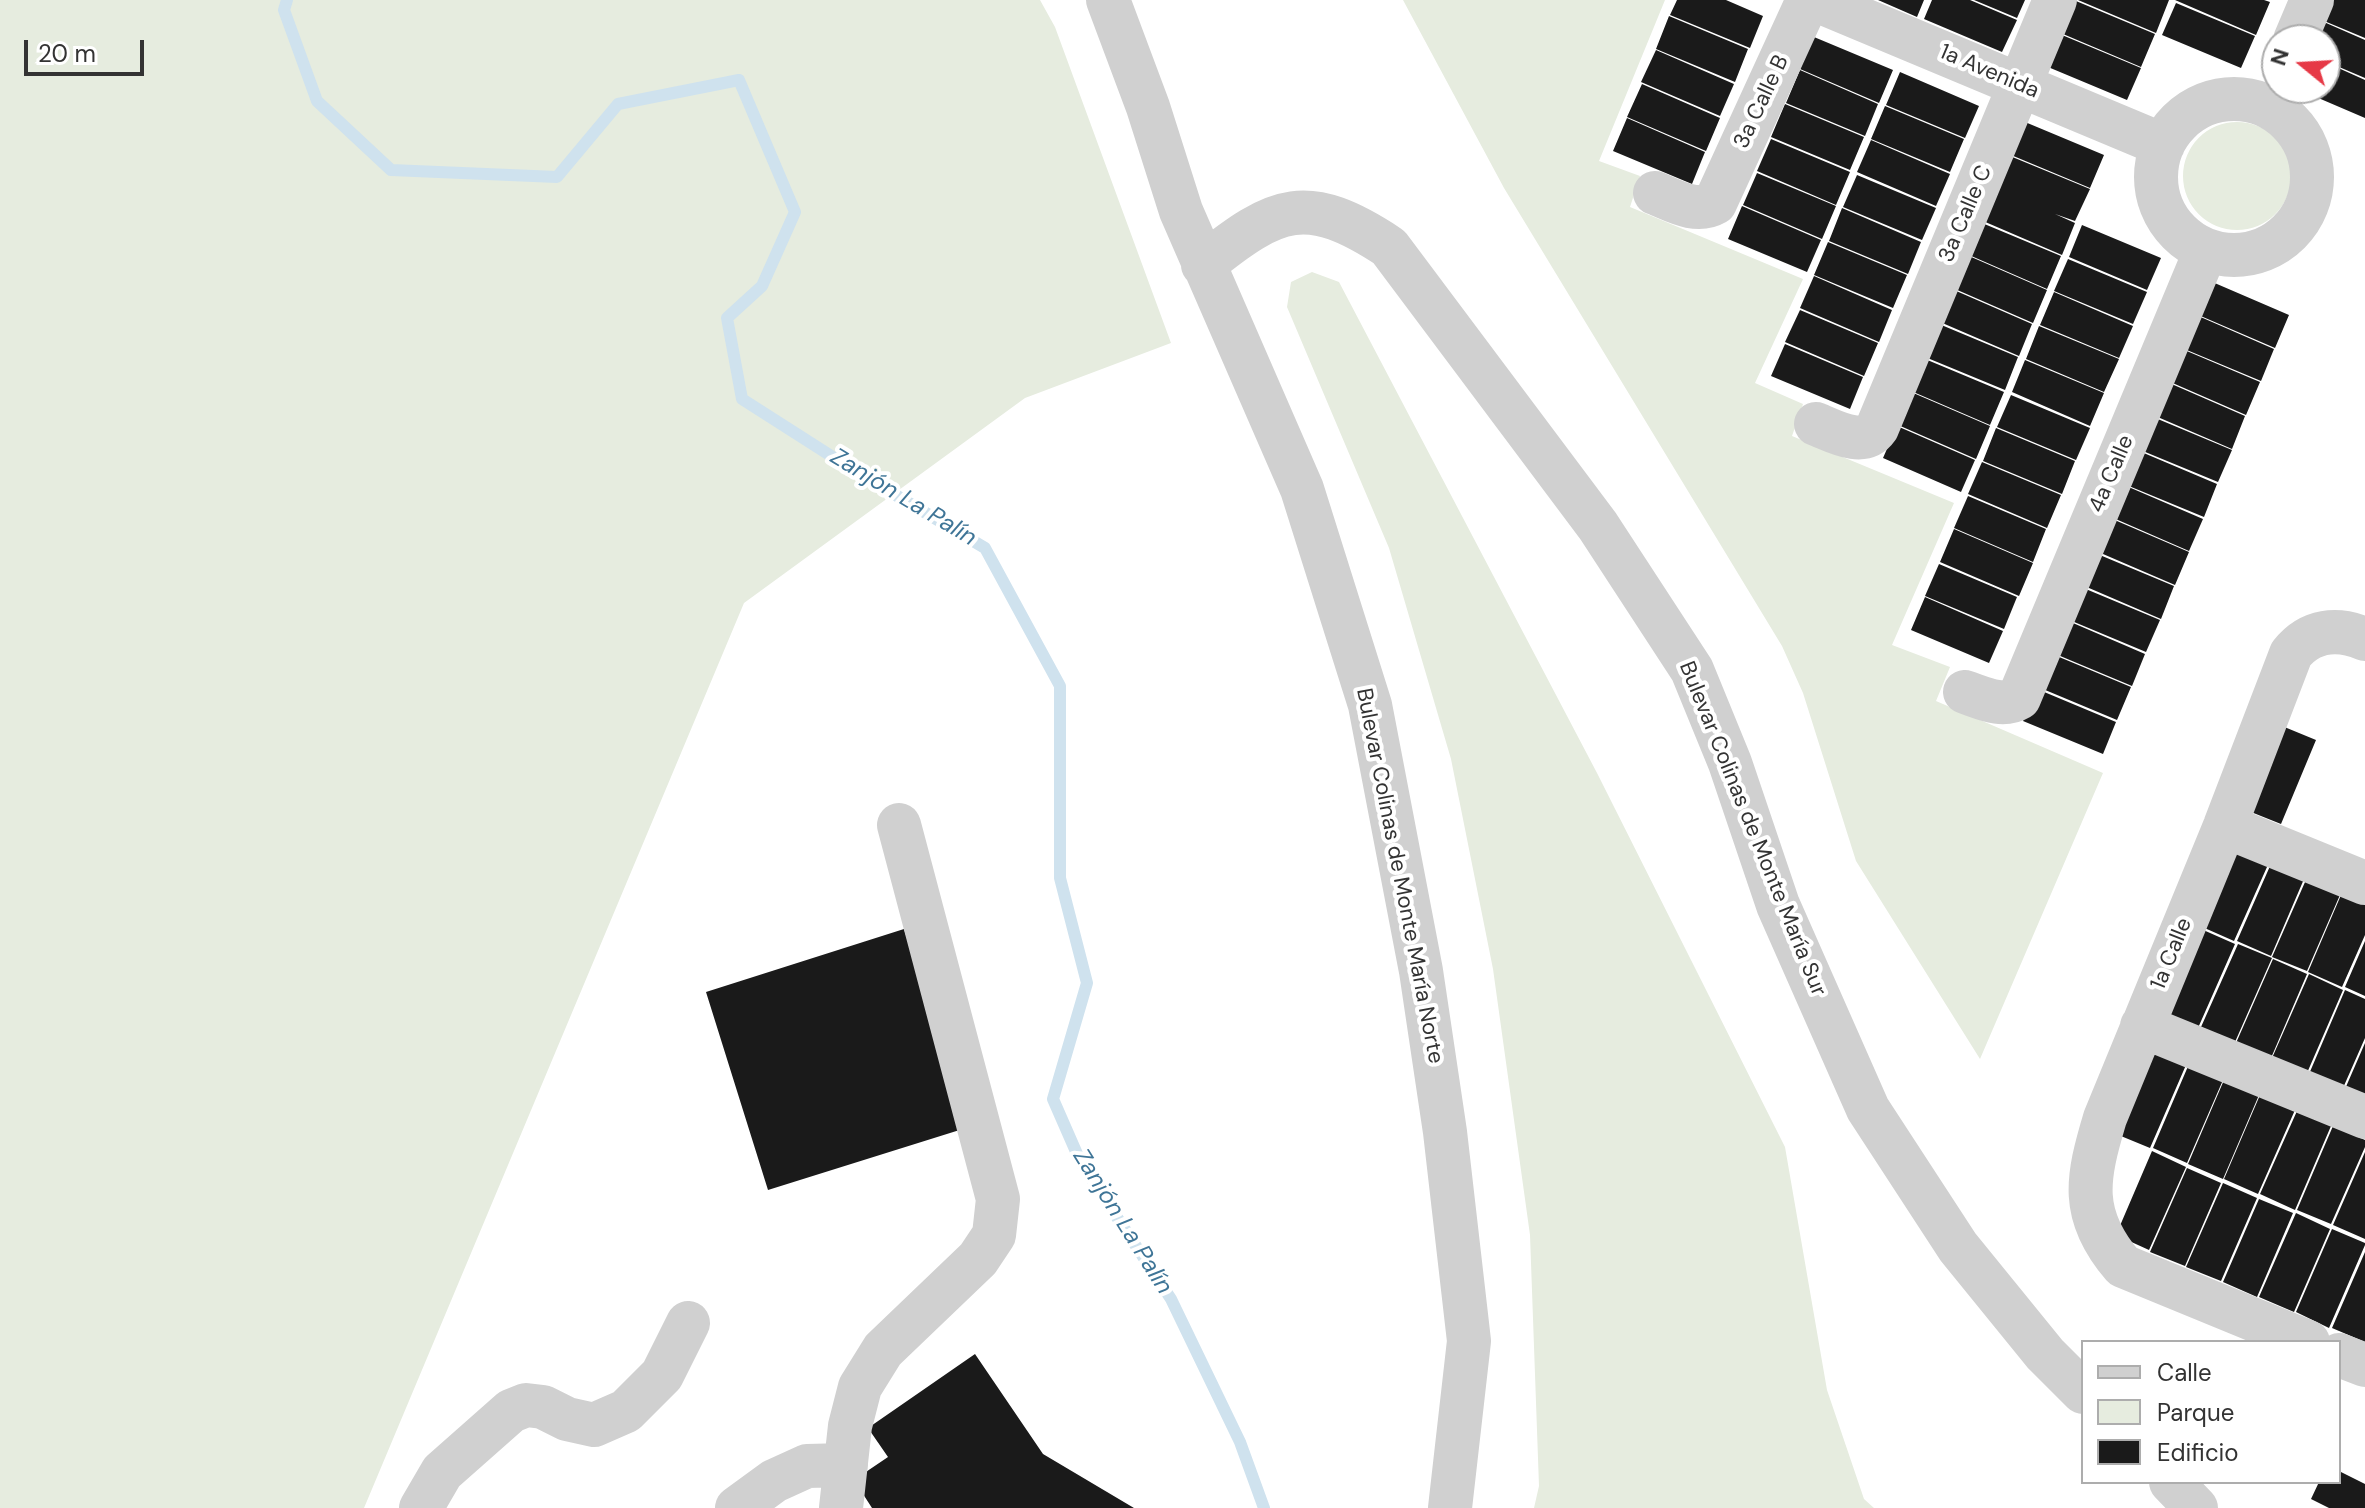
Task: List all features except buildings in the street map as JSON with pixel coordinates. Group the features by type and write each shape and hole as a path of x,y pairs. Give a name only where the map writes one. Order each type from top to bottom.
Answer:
{"street":[{"name":"Bulevar Colinas de Monte María Norte","path":"1108,0 1148,107 1181,211 1302,489 1370,705 1421,971 1445,1132 1469,1341 1450,1508"},
{"name":"3a Calle B","path":"1655,193 1692,207 1708,207 1715,203 1808,0"},
{"name":"1a Avenida","path":"1816,0 2163,145"},
{"name":"3a Calle C","path":"1816,424 1862,438 1872,435 1877,428 2055,0"},
{"path":"2302,24 2312,0"},
{"path":"2261,96 2213,102 2188,114 2169,133 2163,145 2156,170 2162,207 2184,237 2206,250 2233,255 2261,250 2284,236 2302,214 2311,188 2311,173 2305,146 2278,104"},
{"name":"Bulevar Colinas de Monte María Sur","path":"1203,265 1253,230 1280,215 1299,211 1316,212 1333,218 1389,247 1598,526 1692,670 1730,763 1778,905 1868,1109 1958,1247 2045,1354 2081,1390"},
{"name":"4a Calle","path":"1965,692 2006,703 2019,698 2206,250"},
{"name":"1a Calle","path":"2303,1340 2123,1266 2104,1244 2095,1220 2090,1196 2091,1164 2105,1118 2225,826 2291,654 2300,643 2321,632 2338,632 2365,639"},
{"path":"841,1508 850,1426 860,1387 883,1350 978,1259 994,1235 998,1199 899,825"},
{"path":"2225,826 2365,883"},
{"path":"2142,1026 2365,1117"},
{"path":"421,1508 442,1472 511,1411 526,1405 543,1407 567,1419 594,1425 626,1411 662,1375 688,1323"},
{"path":"2341,1356 2365,1365"},
{"path":"737,1508 774,1481 807,1466 846,1465"},
{"path":"2173,1484 2196,1508"}],"green space":[{"path":"0,0 1040,0 1055,27 1171,343 1025,398 744,603 364,1508 0,1508"},
{"path":"1403,0 1665,0 1599,161 1640,176 1630,207 1803,279 1755,383 1803,404 1792,436 1954,503 1892,645 1950,667 1936,701 2103,773 1980,1059 1856,861 1803,693 1782,646 1504,188"},
{"path":"2237,122 2258,126 2275,138 2287,155 2291,176 2287,197 2275,214 2258,226 2237,230 2216,226 2199,214 2187,197 2183,176 2187,155 2199,138 2216,126"},
{"path":"1312,272 1339,282 1597,773 1785,1147 1827,1390 1864,1499 1874,1508 1534,1508 1539,1486 1530,1235 1493,969 1451,759 1389,548 1287,307 1291,282"}],"waterway":[{"name":"Zanjón La Palín","path":"287,0 284,10 317,101 391,170 557,177 618,104 739,80 795,212 762,286 727,318 742,399 985,548 1060,686 1060,878 1087,983 1053,1099 1081,1163 1171,1299 1240,1442 1264,1508"}]}
